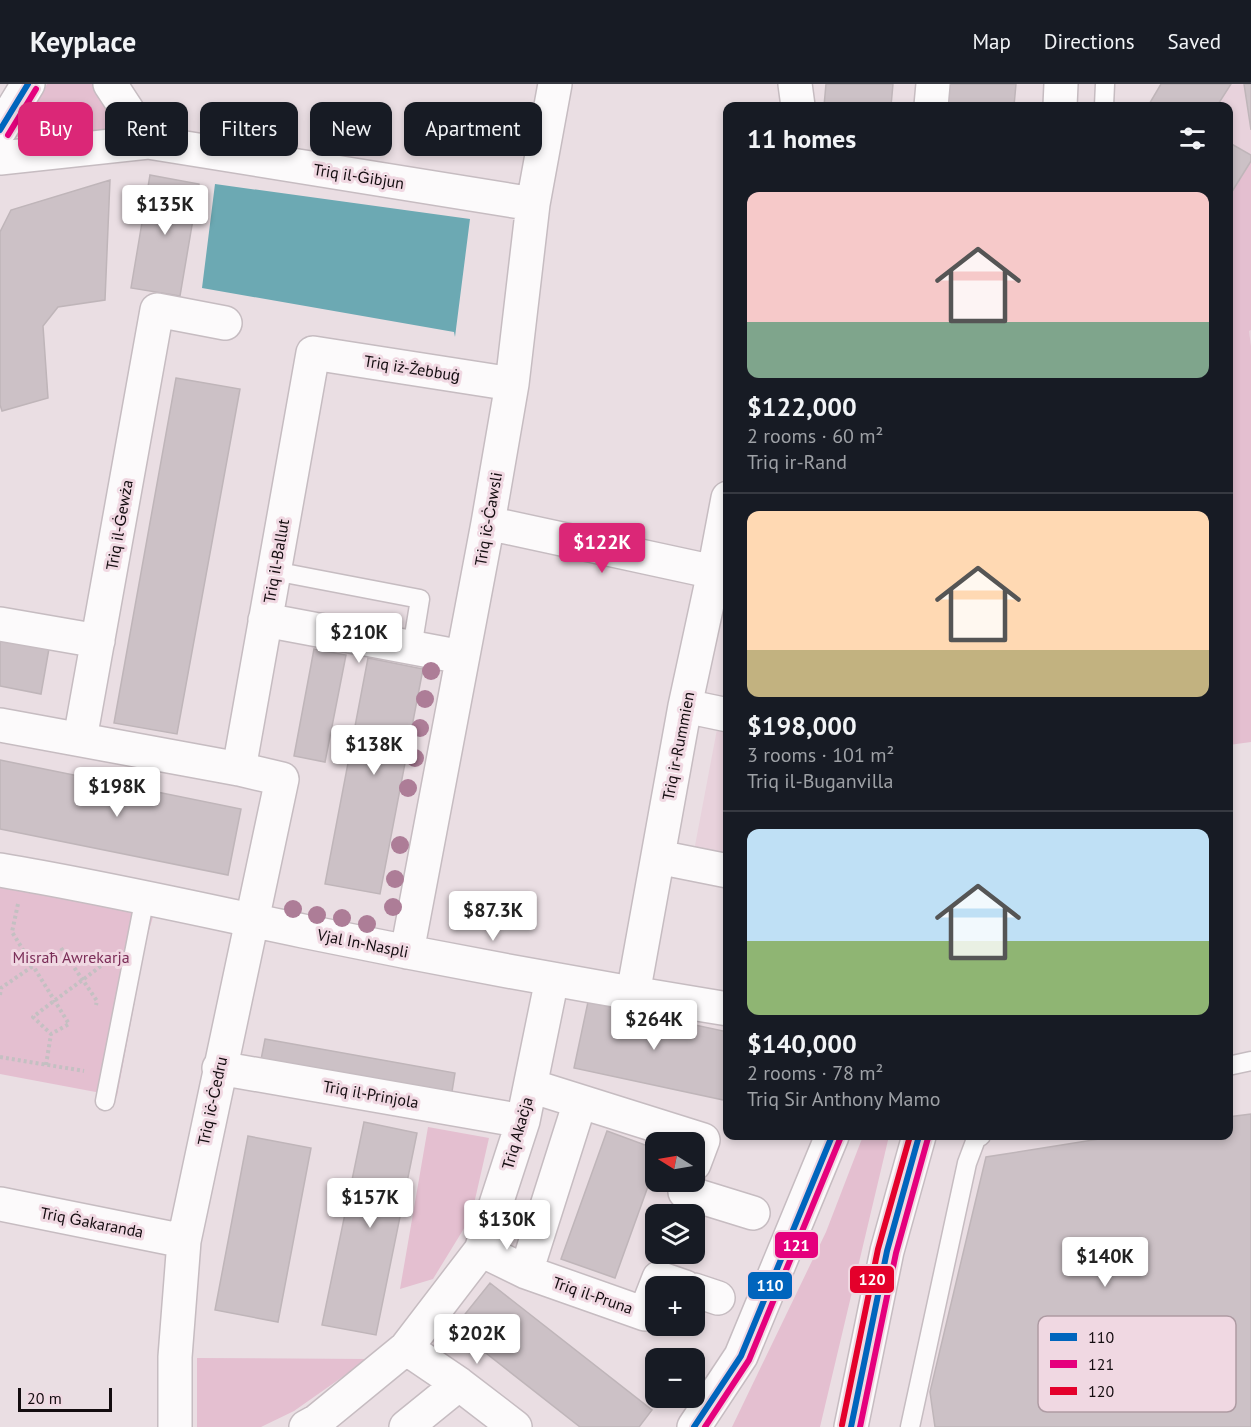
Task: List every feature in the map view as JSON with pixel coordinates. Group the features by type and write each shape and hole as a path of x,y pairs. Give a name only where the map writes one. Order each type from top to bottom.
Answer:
{"street":[{"path":"0,130 27,84"},
{"path":"110,84 122,102"},
{"name":"Triq iċ-Ċawsli","path":"407,952 512,384 533,204 555,84"},
{"path":"795,84 797,102"},
{"path":"931,102 933,84"},
{"path":"1060,102 1061,84"},
{"name":"Triq il-Ġibjun","path":"0,158 105,147"},
{"name":"Triq il-Ġibjun","path":"188,148 533,204"},
{"name":"Triq il-Ġewża","path":"80,740 157,310 225,323"},
{"name":"Triq iż-Żebbuġ","path":"313,353 512,384"},
{"name":"Triq il-Ballut","path":"239,769 313,353"},
{"path":"488,523 721,574"},
{"name":"Triq ir-Rummien","path":"633,994 685,706 721,574 723,552"},
{"path":"265,621 462,657"},
{"path":"0,624 98,641"},
{"path":"685,706 723,714"},
{"path":"0,725 239,769"},
{"name":"Triq iċ-Ċedru","path":"175,1427 175,1357 184,1241 250,920 282,779 239,769"},
{"path":"658,857 723,870"},
{"name":"Vjal In-Naspli","path":"12,872 145,897 407,952 723,1008"},
{"name":"Triq Akaċja","path":"314,1425 406,1348 481,1250 523,1121 552,979"},
{"name":"Triq il-Prinjola","path":"219,1068 523,1121"},
{"path":"531,1086 677,1132"},
{"path":"526,1272 580,1102"},
{"path":"694,1427 741,1356 830,1140"},
{"path":"850,1427 887,1251 918,1140"},
{"path":"685,1192 753,1214"},
{"name":"Triq Ġakaranda","path":"0,1204 184,1241"},
{"name":"Triq il-Pruna","path":"481,1250 526,1272 645,1314"},
{"path":"406,1348 459,1384 515,1427"},
{"path":"406,1427 459,1384"}],"lane":[{"path":"1104,102 1105,84"},
{"path":"274,571 420,599 412,648"},
{"path":"105,1101 145,897"},
{"path":"1233,1065 1251,1061"},
{"path":"910,1427 967,1163 976,1140"}],"path":[{"path":"12,872 12,932 69,1024 51,1034"},
{"path":"61,948 97,1001 95,1013"},
{"path":"51,1034 33,1017 107,961"},
{"path":"0,995 1,987 33,966"},
{"path":"46,1065 51,1034"},
{"path":"0,1057 84,1072 86,1060"}],"shaded area":[{"path":"1161,84 1251,84 1251,348 1237,239 1233,230 1233,102 1170,102"},
{"path":"718,724 723,725 723,856 694,851"}],"green space":[{"path":"47,84 94,84 105,102 105,134 93,134 93,102 36,102"},
{"path":"1251,161 1251,330 1249,331 1251,346 1251,742 1233,744 1233,190"},
{"name":"Misraħ Awrekarja","path":"0,870 158,900 147,937 117,1096 0,1074"},
{"path":"428,1127 489,1138 471,1217 433,1279 400,1289"},
{"path":"861,1140 888,1140 820,1427 732,1427 826,1232"},
{"path":"197,1358 368,1359 294,1411 261,1427 197,1427"}],"water":[{"path":"215,184 470,219 455,337 454,332 202,288"}],"building":[{"path":"826,84 893,84 891,102 824,102"},
{"path":"949,84 1016,84 1014,102 947,102"},
{"path":"1161,84 1231,84 1220,102 1150,102"},
{"path":"1244,84 1251,84 1251,130"},
{"path":"1233,145 1251,155 1251,161 1233,190"},
{"path":"150,175 199,184 180,296 131,288"},
{"path":"110,180 105,300 58,307 43,326 48,398 2,411 0,405 0,232 11,210"},
{"path":"176,378 240,389 177,734 114,723"},
{"path":"0,633 50,643 41,694 0,686"},
{"path":"314,649 346,655 325,762 294,756"},
{"path":"368,658 423,669 380,894 325,884"},
{"path":"0,760 241,809 228,875 0,829"},
{"path":"588,1002 723,1031 723,1100 574,1068"},
{"path":"265,1039 455,1073 450,1104 259,1070"},
{"path":"1251,1114 1251,1427 935,1427 930,1392 986,1157 1093,1140 1233,1140 1233,1116"},
{"path":"364,1122 417,1133 376,1335 322,1325"},
{"path":"607,1131 645,1145 646,1192 615,1278 561,1259"},
{"path":"248,1136 311,1148 278,1322 215,1310"},
{"path":"490,1283 645,1405 645,1408 652,1410 639,1427 580,1427 454,1328"}],"transit line":[{"name":"110","path":"0,130 28,84"},
{"name":"121","path":"8,135 36,89"},
{"name":"110","path":"694,1427 741,1356 830,1140"},
{"name":"121","path":"705,1427 749,1360 840,1140"},
{"name":"120","path":"842,1425 878,1249 909,1140"},
{"name":"110","path":"851,1427 887,1251 918,1140"},
{"name":"121","path":"860,1427 896,1253 927,1140"}]}
